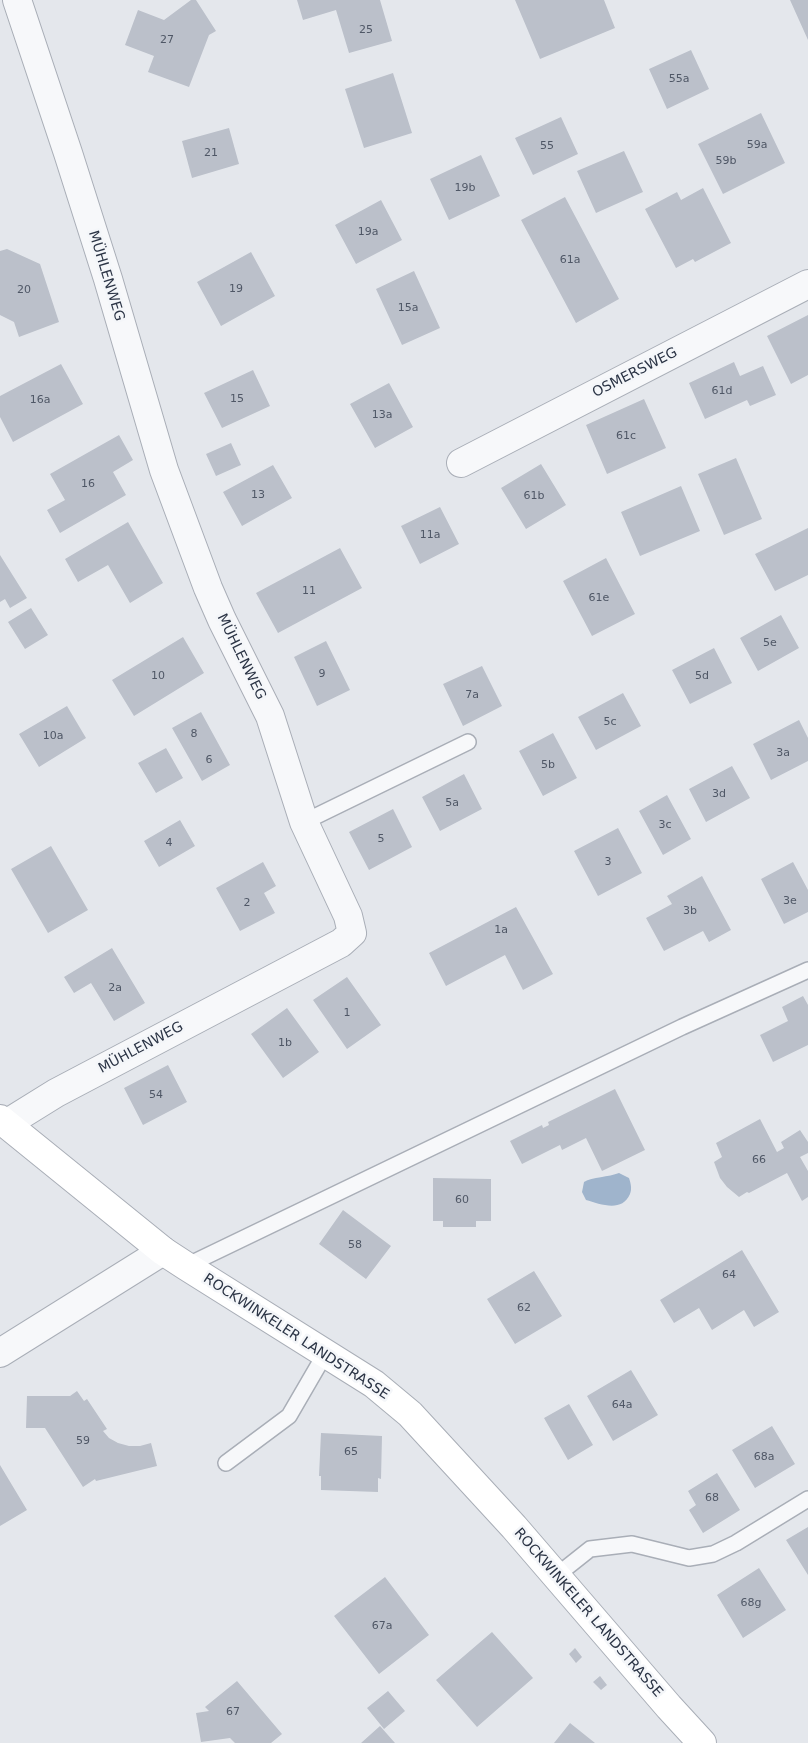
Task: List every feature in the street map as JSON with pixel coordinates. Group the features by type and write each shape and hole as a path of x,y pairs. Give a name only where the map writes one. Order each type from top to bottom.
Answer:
{"main road":[{"name":"ROCKWINKELER LANDSTRASSE","path":"3,1121 186,1266 374,1384 410,1414 508,1521 668,1707 702,1743"}],"street":[{"name":"MÜHLENWEG","path":"3,1121 341,943 352,933 348,916 304,822 270,716 208,588 164,470 105,270 17,0"},
{"name":"OSMERSWEG","path":"461,463 808,284"},
{"path":"0,1353 164,1250"}],"lane":[{"path":"304,822 468,742"},
{"path":"186,1266 682,1026 808,970"},
{"path":"226,1463 289,1416 325,1354"},
{"path":"556,1576 590,1549 632,1544 689,1558 714,1554 736,1543 808,1499"}],"water":[{"path":"619,1173 629,1178 631,1186 630,1194 622,1204 610,1206 586,1200 582,1192 584,1182"}],"building":[{"path":"191,0 196,0 216,31 209,35 189,87 148,72 154,56 125,45 138,10 164,20"},
{"path":"297,0 380,0 392,41 349,53 336,10 303,20"},
{"path":"515,0 604,0 615,28 540,59"},
{"path":"790,0 808,0 808,40"},
{"path":"691,50 709,89 667,109 649,69"},
{"path":"393,73 412,133 364,148 345,89"},
{"path":"761,113 785,163 723,194 698,144"},
{"path":"561,117 578,154 533,175 515,138"},
{"path":"229,128 239,164 192,178 182,141"},
{"path":"624,151 643,192 596,213 577,171"},
{"path":"481,155 500,196 449,220 430,179"},
{"path":"703,188 731,243 695,262 693,259 676,268 645,209 677,192 681,200"},
{"path":"565,197 619,299 576,323 521,220"},
{"path":"381,200 402,240 356,264 335,225"},
{"path":"7,249 40,264 59,322 19,337 14,322 0,315 0,251"},
{"path":"251,252 275,296 221,326 197,282"},
{"path":"414,271 440,328 402,345 376,289"},
{"path":"808,315 808,375 791,384 767,336"},
{"path":"734,362 740,376 763,366 776,395 750,406 747,400 705,419 689,383"},
{"path":"61,364 83,404 13,442 0,417 0,396"},
{"path":"253,370 270,406 222,428 204,393"},
{"path":"389,383 413,427 375,448 350,404"},
{"path":"644,399 666,448 607,474 586,425"},
{"path":"119,435 133,460 113,472 126,495 60,533 47,510 65,500 50,474"},
{"path":"231,443 241,465 216,476 206,454"},
{"path":"736,458 762,519 724,535 698,474"},
{"path":"541,464 566,505 526,529 501,488"},
{"path":"273,465 292,498 242,526 223,492"},
{"path":"681,486 700,531 640,556 621,512"},
{"path":"440,507 459,544 420,564 401,526"},
{"path":"128,522 163,583 130,603 108,565 78,582 65,559"},
{"path":"808,528 808,575 775,591 755,554"},
{"path":"340,548 362,588 278,633 256,593"},
{"path":"0,555 27,598 10,608 5,599 0,602"},
{"path":"606,558 635,614 592,636 563,581"},
{"path":"31,608 48,635 25,649 8,622"},
{"path":"781,615 799,648 758,671 740,638"},
{"path":"183,637 204,673 134,716 112,680"},
{"path":"326,641 350,690 317,706 294,657"},
{"path":"714,648 732,683 690,704 672,670"},
{"path":"482,666 502,706 463,726 443,684"},
{"path":"623,693 641,726 596,750 578,717"},
{"path":"67,706 86,738 39,767 19,734"},
{"path":"201,712 230,765 202,781 172,728"},
{"path":"799,720 808,738 808,761 771,780 753,744"},
{"path":"553,733 577,778 543,796 519,751"},
{"path":"166,748 183,778 156,793 138,763"},
{"path":"732,766 750,798 706,822 689,789"},
{"path":"464,774 482,809 440,831 422,797"},
{"path":"667,795 691,839 663,855 639,811"},
{"path":"393,809 412,847 369,870 349,832"},
{"path":"180,820 195,846 159,867 144,841"},
{"path":"618,828 642,873 598,896 574,851"},
{"path":"51,846 88,910 48,933 11,869"},
{"path":"263,862 276,886 264,893 275,913 240,931 216,888"},
{"path":"793,862 808,890 808,912 784,924 761,879"},
{"path":"702,876 731,930 709,942 703,931 664,951 646,918 672,904 667,896"},
{"path":"516,907 553,974 523,990 505,955 446,986 429,953"},
{"path":"112,948 145,1003 114,1021 91,983 74,993 64,977"},
{"path":"347,977 381,1025 347,1049 313,1000"},
{"path":"803,996 808,1005 808,1045 773,1062 760,1035 788,1021 782,1007"},
{"path":"287,1008 319,1052 283,1078 251,1034"},
{"path":"168,1065 187,1102 143,1125 124,1088"},
{"path":"615,1089 645,1150 602,1171 586,1138 562,1150 560,1145 522,1164 510,1141 542,1125 543,1128 549,1125 548,1122"},
{"path":"760,1119 777,1152 784,1148 781,1142 800,1130 808,1142 808,1153 800,1157 808,1171 808,1197 802,1201 787,1173 739,1197 720,1178 714,1162 722,1157 716,1143"},
{"path":"433,1178 491,1179 491,1221 476,1221 476,1227 443,1227 443,1221 433,1221"},
{"path":"343,1210 391,1246 366,1279 319,1244"},
{"path":"742,1250 779,1312 754,1327 744,1310 712,1330 699,1308 674,1323 660,1300"},
{"path":"534,1271 562,1316 515,1344 487,1299"},
{"path":"631,1370 658,1415 613,1441 587,1396"},
{"path":"77,1391 84,1401 87,1399 107,1429 103,1431 109,1438 129,1446 151,1443 157,1466 96,1481 95,1479 83,1487 45,1428 26,1428 27,1396 70,1396"},
{"path":"569,1404 593,1445 568,1460 544,1418"},
{"path":"772,1426 795,1464 755,1488 732,1450"},
{"path":"321,1433 382,1436 381,1479 378,1478 378,1492 321,1490 321,1476 319,1476"},
{"path":"0,1465 27,1510 0,1526"},
{"path":"717,1473 740,1510 703,1533 689,1510 696,1505 688,1491"},
{"path":"808,1527 808,1575 786,1540"},
{"path":"759,1568 786,1610 743,1638 717,1595"},
{"path":"385,1577 429,1635 379,1674 334,1616"},
{"path":"492,1632 533,1678 477,1727 436,1680"},
{"path":"575,1648 582,1657 576,1663 569,1654"},
{"path":"600,1676 607,1685 601,1690 593,1682"},
{"path":"237,1681 282,1734 271,1743 235,1743 230,1738 201,1742 196,1713 209,1711 205,1707"},
{"path":"388,1691 405,1711 384,1729 367,1708"},
{"path":"570,1723 595,1743 554,1743"},
{"path":"380,1726 395,1743 361,1743"}]}
